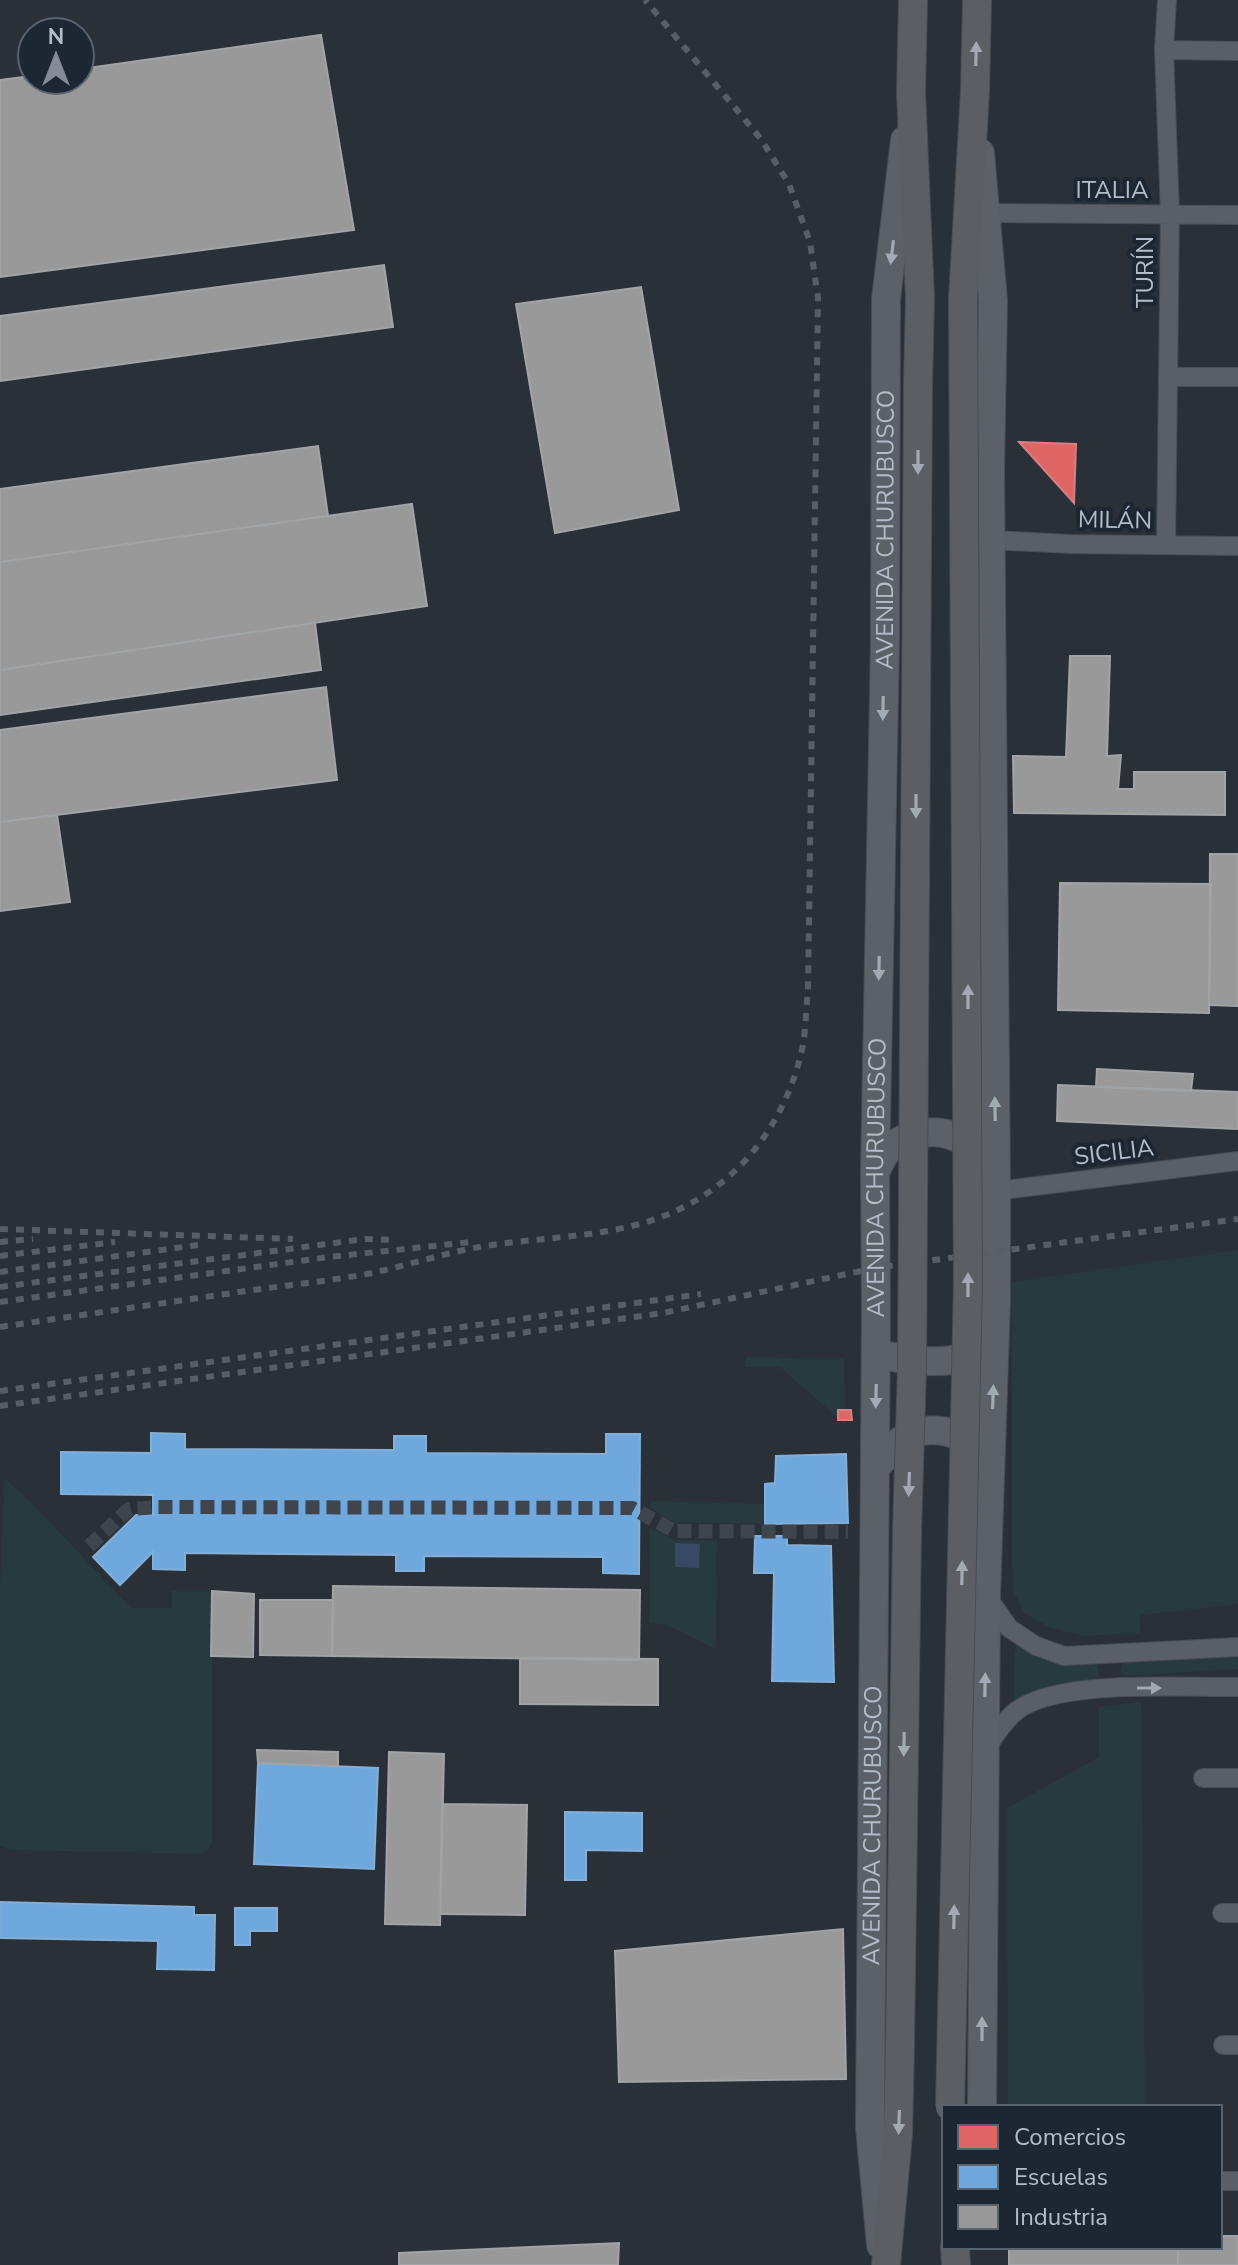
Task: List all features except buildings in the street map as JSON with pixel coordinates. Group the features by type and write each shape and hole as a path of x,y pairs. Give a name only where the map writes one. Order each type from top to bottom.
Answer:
{"highway":[{"name":"AVENIDA CHURUBUSCO","path":"884,2265 898,2134 912,1367 920,299 911,92 913,0"},
{"path":"950,2105 968,1283 963,299 977,0"}],"main road":[{"path":"975,91 993,300 991,540 996,1181 986,1595 982,2105"},
{"name":"AVENIDA CHURUBUSCO","path":"884,2265 870,2128 875,1172 885,626 886,299 911,92"},
{"path":"875,1172 888,1150 900,1140 940,1131 960,1137 982,1153 996,1181"},
{"path":"876,1353 918,1361 941,1361 978,1354 994,1344"},
{"path":"875,1468 893,1447 910,1435 934,1430 961,1434 978,1447 990,1464"}],"street":[{"name":"TURÍN","path":"1166,545 1170,214 1164,50 1167,0"},
{"path":"1164,50 1238,51"},
{"name":"ITALIA","path":"985,213 1238,215"},
{"path":"1169,377 1238,377"},
{"name":"MILÁN","path":"991,540 1238,546"},
{"name":"SICILIA","path":"996,1181 1238,1161"},
{"path":"986,1595 1009,1628 1036,1646 1064,1656 1238,1647"},
{"path":"1105,1653 1106,1688"},
{"path":"984,1753 1016,1711 1039,1698 1106,1688 1238,1687"},
{"path":"1203,1778 1238,1778"}],"green space":[{"path":"1238,1250 1238,1604 1141,1615 1140,1633 1083,1636 1049,1627 1024,1613 1014,1592 1012,1282"},
{"path":"746,1357 844,1359 845,1424 780,1367 746,1367"},
{"path":"4,1478 33,1504 131,1608 172,1608 172,1591 212,1591 212,1842 208,1850 201,1854 10,1850 0,1846 0,1591"},
{"path":"651,1501 765,1504 765,1524 672,1522 651,1508"},
{"path":"650,1528 673,1539 717,1541 716,1649 665,1624 650,1623"},
{"path":"1017,1642 1092,1662 1098,1668 1098,1677 1042,1689 1014,1701"},
{"path":"1238,1657 1238,1669 1126,1676 1120,1668 1124,1661"},
{"path":"1141,1702 1145,2105 1008,2105 1007,1808 1099,1757 1099,1707"}],"water":[{"path":"675,1543 700,1544 699,1568 675,1567"}],"tunnel":[{"path":"89,1546 129,1509 158,1507 632,1508 674,1531 848,1532"}],"railway":[{"path":"0,1327 341,1278 471,1249 637,1225 694,1202 721,1183 751,1154 784,1103 803,1045 808,990 818,298 810,242 789,184 761,139 645,0"},
{"path":"0,1406 663,1313 875,1268 1238,1219"},
{"path":"0,1229 293,1239"},
{"path":"0,1242 33,1239"},
{"path":"0,1287 365,1239 396,1240"},
{"path":"0,1256 115,1242"},
{"path":"0,1302 329,1257 471,1242"},
{"path":"0,1272 198,1245"},
{"path":"0,1391 701,1294"}]}
